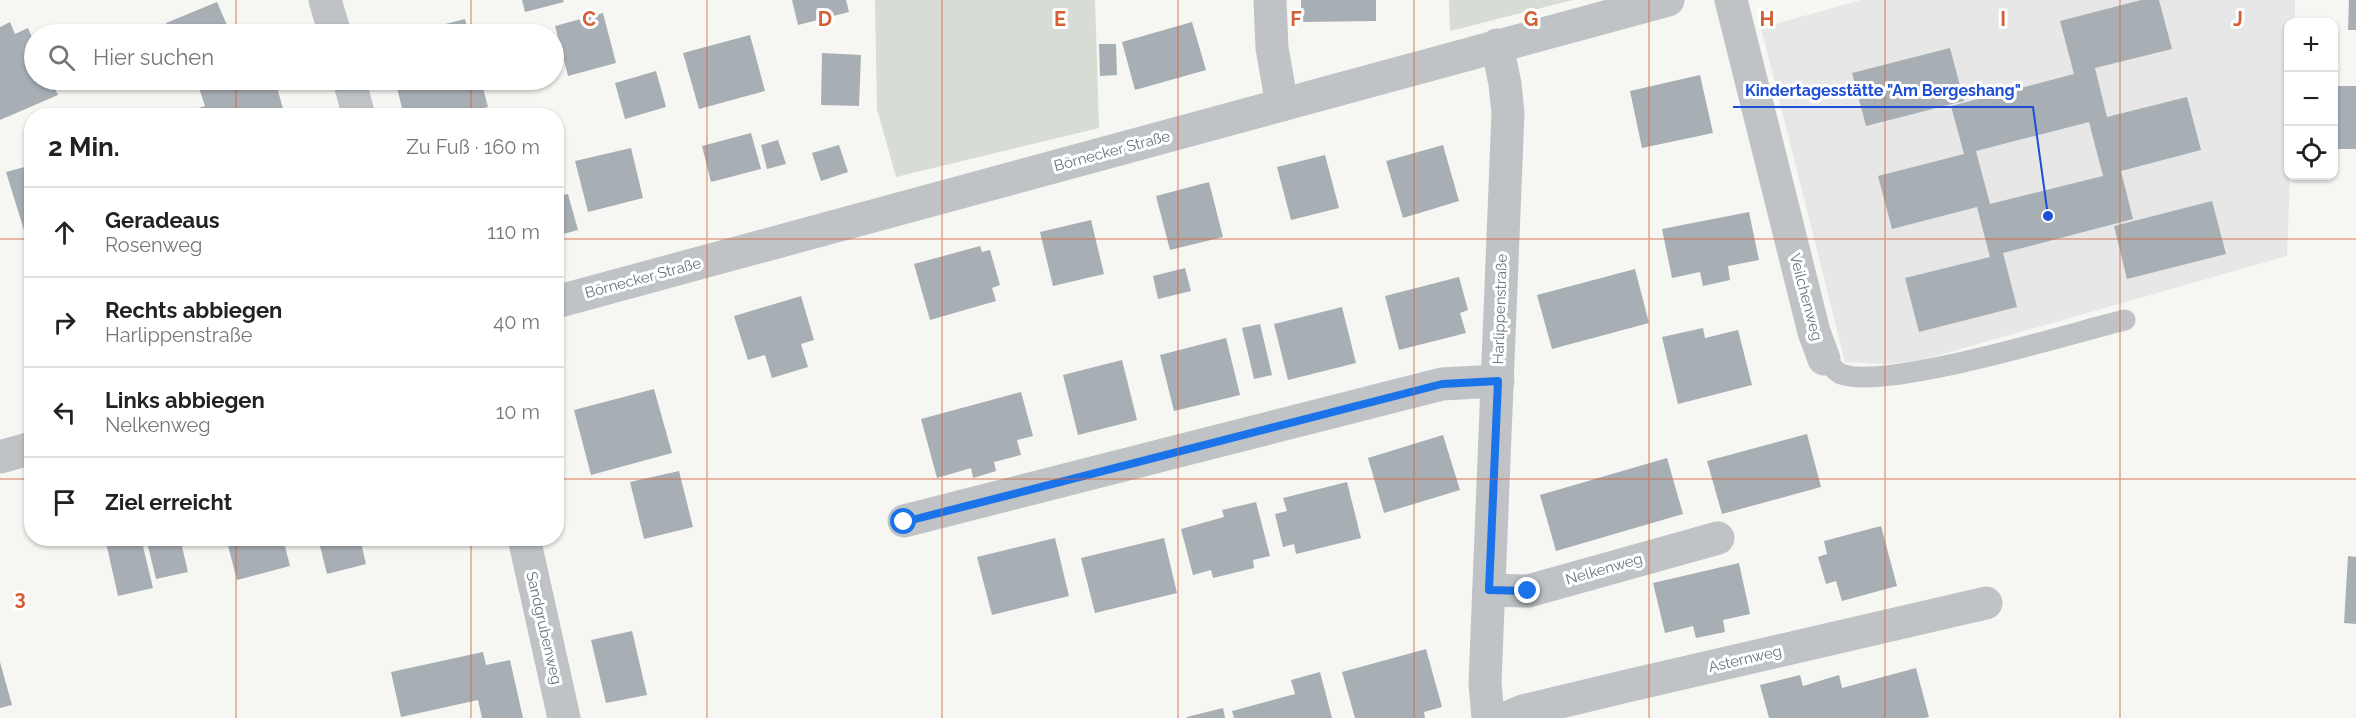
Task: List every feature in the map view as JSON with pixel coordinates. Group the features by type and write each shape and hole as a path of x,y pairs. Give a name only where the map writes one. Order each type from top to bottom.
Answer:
{"street":[{"path":"325,0 332,24"},
{"path":"1270,0 1272,48 1282,105"},
{"name":"Börnecker Straße","path":"564,300 1668,0"},
{"name":"Veilchenweg","path":"1731,0 1814,332 1824,359"},
{"name":"Harlippenstraße","path":"1488,718 1485,683 1508,113 1506,84 1497,45"},
{"path":"352,90 357,108"},
{"path":"904,522 1442,384 1498,381"},
{"path":"0,457 24,450"},
{"name":"Nelkenweg","path":"1489,590 1528,591 1718,538"},
{"name":"Sandgrubenweg","path":"526,546 564,718"},
{"name":"Asternweg","path":"1506,718 1523,711 1986,603"}],"lane":[{"name":"Veilchenweg","path":"1824,359 1840,374 1865,377 1908,374 2125,320"}],"shaded area":[{"path":"875,0 1095,0 1099,128 896,177 877,109"},
{"path":"1449,0 1573,0 1450,31"},
{"path":"1861,0 2295,0 2295,18 2284,18 2284,180 2290,180 2287,256 1915,362 1883,364 1845,362 1761,28"}],"building":[{"path":"522,0 563,0 564,2 525,12"},
{"path":"792,0 846,0 849,12 798,25"},
{"path":"1301,0 1376,0 1376,21 1301,22"},
{"path":"2141,0 2159,0 2172,49 2095,68 2107,117 2187,97 2201,150 2121,171 2133,219 2003,253 2017,307 1919,332 1905,278 1990,257 1977,207 1892,229 1878,176 1964,154 1951,106 2074,74 2060,21","holes":["2089,122 2103,176 1990,204 1976,151"]},
{"path":"2349,0 2356,0 2356,30 2348,30"},
{"path":"217,2 226,24 166,24"},
{"path":"603,13 616,63 568,76 564,61 562,24"},
{"path":"465,19 466,24 445,24"},
{"path":"10,22 15,34 24,30 24,90 56,90 58,95 0,120 0,27"},
{"path":"1192,22 1206,70 1135,90 1122,42"},
{"path":"750,35 765,91 699,109 683,53"},
{"path":"1099,44 1116,44 1117,75 1100,76"},
{"path":"1950,48 1964,101 1866,126 1852,73"},
{"path":"822,53 861,55 859,106 821,105"},
{"path":"656,71 666,107 625,119 615,83"},
{"path":"1700,75 1713,133 1642,148 1630,91"},
{"path":"2338,86 2356,86 2356,149 2338,149"},
{"path":"200,90 278,90 283,108 198,108 205,106"},
{"path":"398,90 484,90 488,107 484,108 402,108"},
{"path":"751,133 761,169 711,182 702,146"},
{"path":"778,140 786,164 767,169 761,145"},
{"path":"839,145 848,172 821,181 812,153"},
{"path":"1443,145 1459,201 1403,218 1386,161"},
{"path":"631,148 643,198 588,212 575,161"},
{"path":"1325,155 1339,208 1291,220 1277,167"},
{"path":"24,167 24,230 6,172"},
{"path":"1209,182 1223,237 1170,250 1156,196"},
{"path":"568,194 578,230 564,234 564,195"},
{"path":"2212,201 2226,254 2127,279 2114,226"},
{"path":"1749,212 1759,260 1728,266 1730,280 1703,286 1700,272 1672,278 1662,229"},
{"path":"1091,220 1104,274 1053,286 1040,232"},
{"path":"980,246 982,252 990,250 1000,285 992,288 996,301 930,320 914,264"},
{"path":"1185,268 1191,291 1158,299 1153,276"},
{"path":"1635,269 1649,323 1552,349 1537,295"},
{"path":"1459,277 1468,310 1460,313 1466,333 1399,350 1385,296"},
{"path":"801,296 814,340 801,344 808,367 772,378 765,355 748,360 734,316"},
{"path":"1342,307 1356,363 1288,380 1274,324"},
{"path":"1260,324 1272,375 1254,379 1242,328"},
{"path":"1703,328 1705,338 1738,330 1752,385 1678,404 1662,337"},
{"path":"1226,338 1240,395 1174,411 1160,355"},
{"path":"1122,360 1137,420 1078,435 1063,375"},
{"path":"654,389 672,453 591,475 574,410"},
{"path":"1021,392 1033,436 1017,440 1021,455 994,462 996,471 973,478 971,468 937,478 921,419"},
{"path":"1807,434 1821,487 1722,514 1707,461"},
{"path":"1443,435 1460,490 1384,513 1368,458"},
{"path":"1667,458 1683,514 1556,551 1540,495"},
{"path":"679,471 693,527 644,539 630,482"},
{"path":"1347,482 1361,538 1296,554 1294,544 1283,547 1275,514 1287,511 1283,498"},
{"path":"1256,502 1270,556 1253,560 1254,568 1213,578 1211,570 1193,575 1181,529 1224,517 1222,510"},
{"path":"1881,526 1897,586 1842,601 1836,581 1826,584 1818,557 1827,554 1824,541"},
{"path":"1055,538 1069,596 992,615 977,557"},
{"path":"1164,538 1177,593 1095,613 1081,558"},
{"path":"107,546 143,546 153,588 118,596"},
{"path":"148,546 182,546 188,572 156,579"},
{"path":"228,546 285,546 290,566 237,580"},
{"path":"320,546 362,546 366,564 327,574"},
{"path":"2348,556 2356,557 2356,624 2344,623"},
{"path":"1739,563 1750,614 1723,620 1725,632 1696,638 1693,626 1665,633 1653,583"},
{"path":"632,631 647,695 606,703 591,640"},
{"path":"1426,649 1442,707 1424,712 1425,718 1355,718 1342,672"},
{"path":"483,652 486,665 510,660 523,718 482,718 478,700 401,717 391,672"},
{"path":"0,662 12,705 0,708"},
{"path":"1916,668 1929,717 1769,718 1760,685 1800,675 1803,686 1839,675 1842,688"},
{"path":"1320,672 1332,718 1234,718 1232,711 1295,694 1291,680"},
{"path":"1223,708 1225,718 1187,718 1187,717"}],"place":[{"name":"Kindertagesstätte \"Am Bergeshang\"","path":"2048,216"}],"route":[{"path":"904,522 1442,384 1498,381 1489,590 1528,591"}]}
